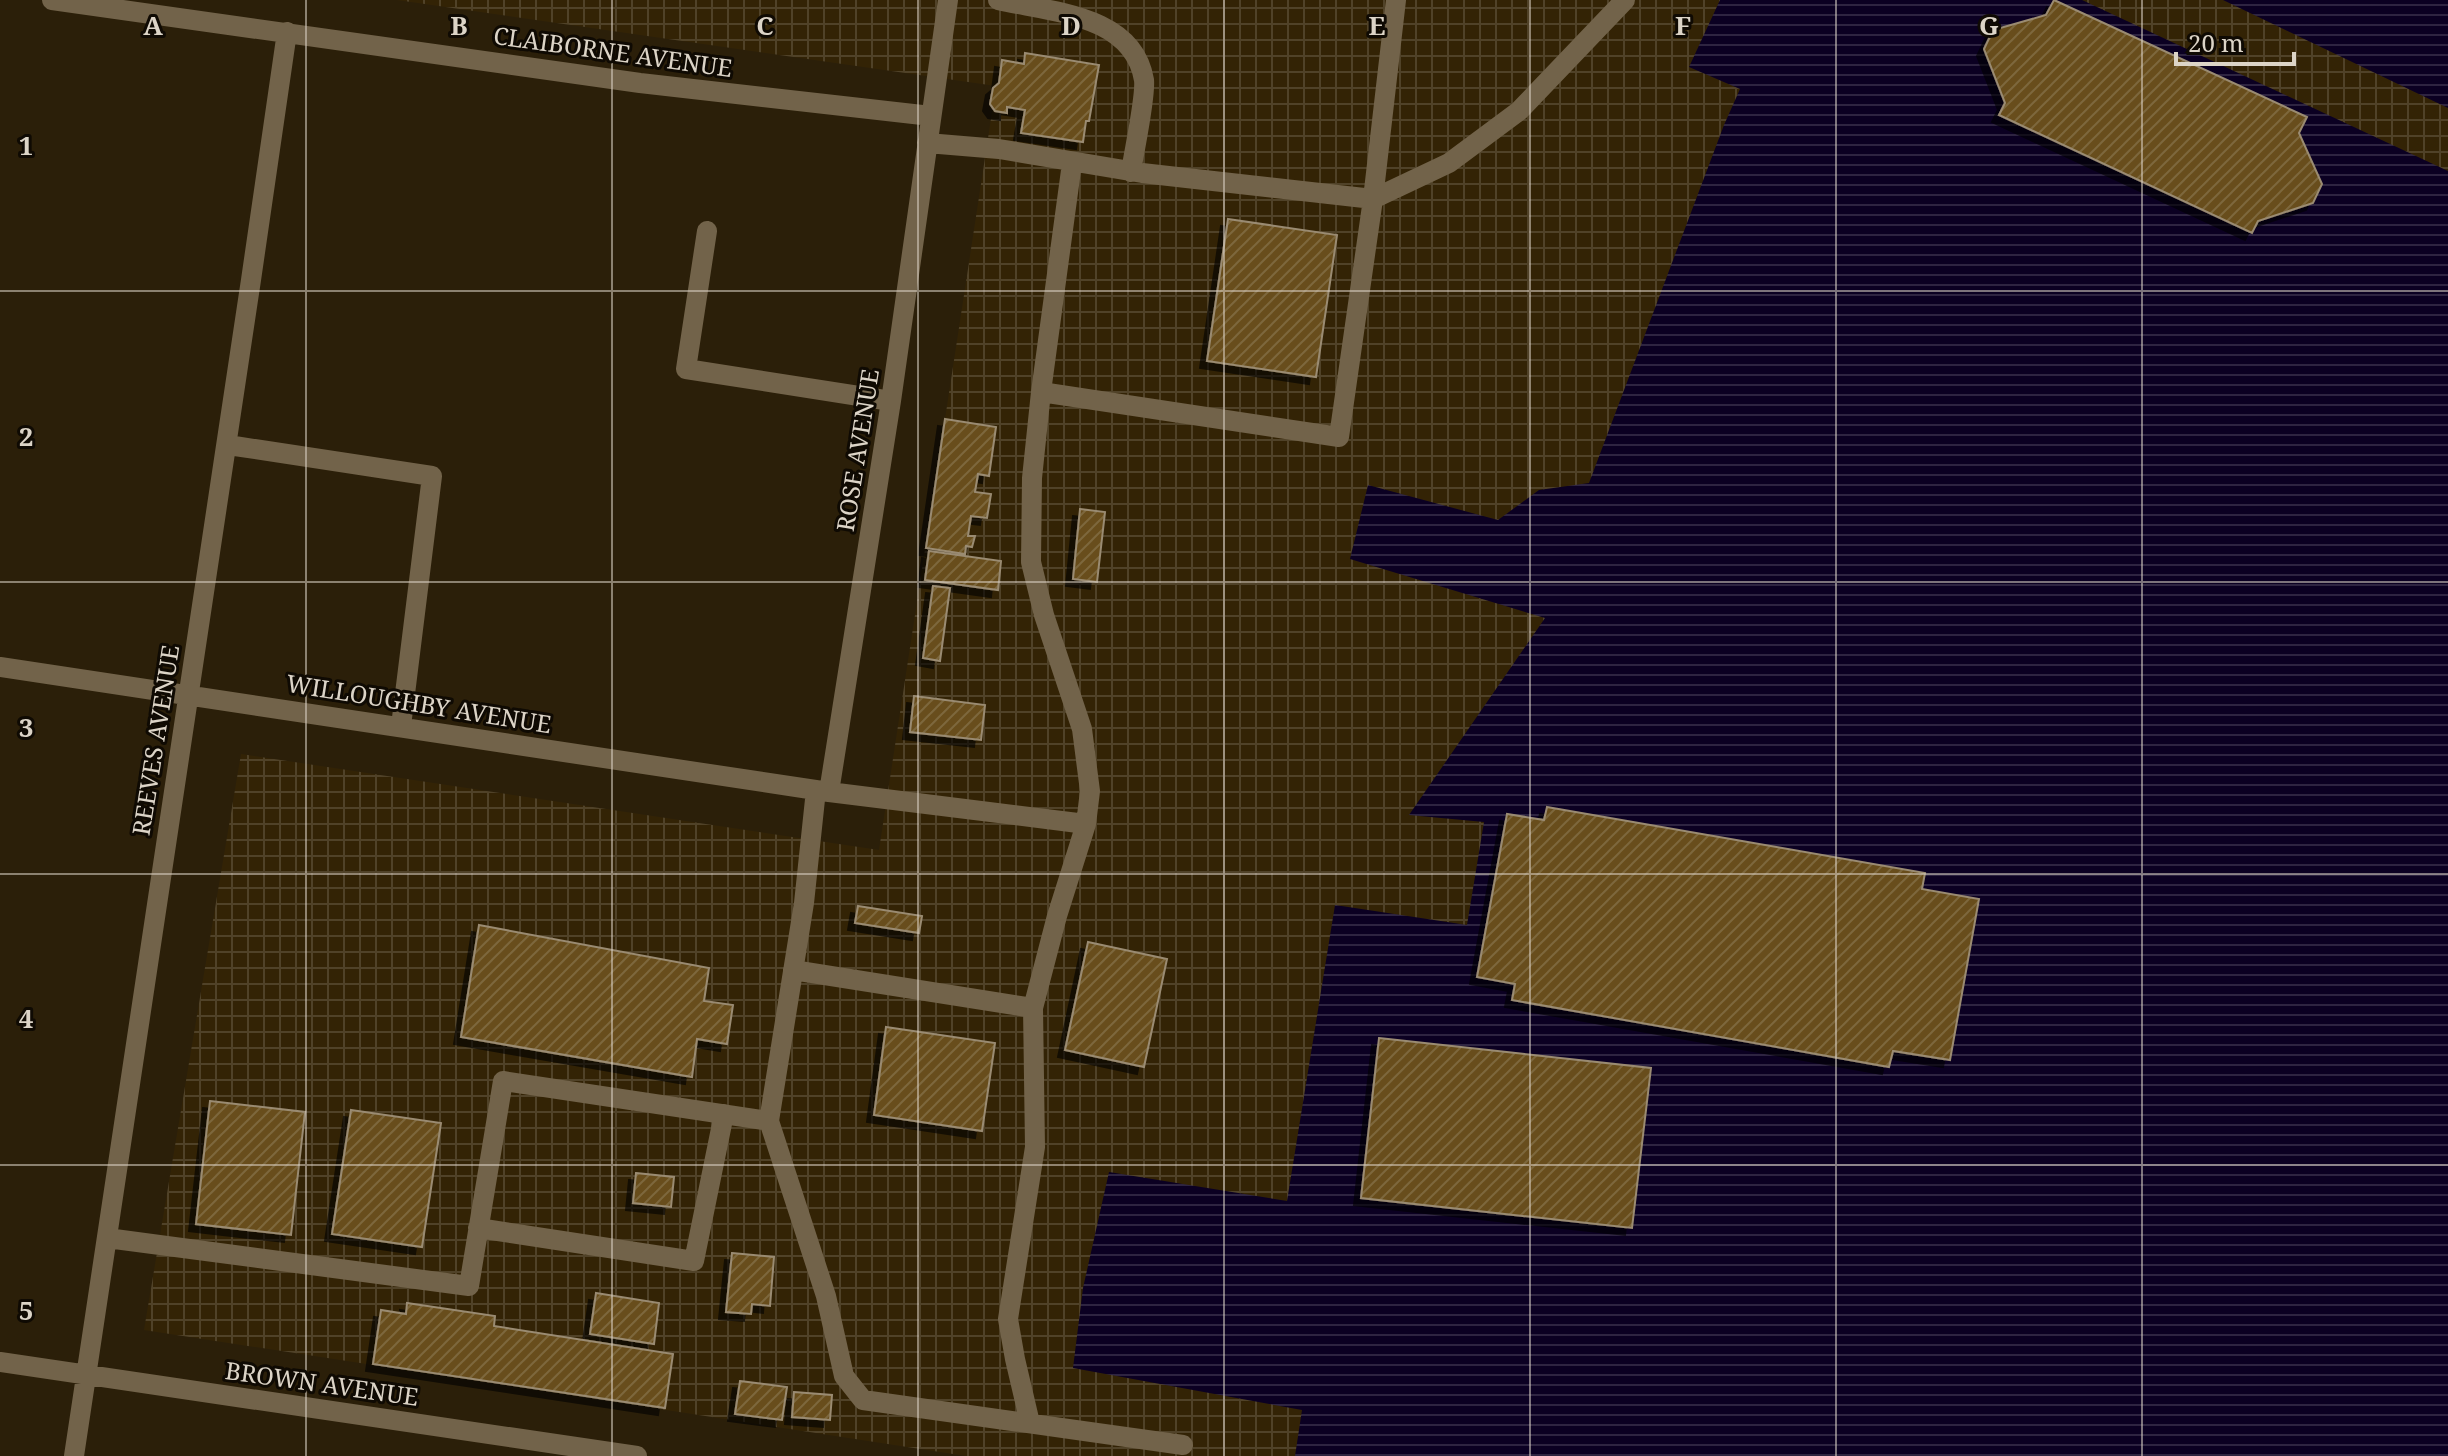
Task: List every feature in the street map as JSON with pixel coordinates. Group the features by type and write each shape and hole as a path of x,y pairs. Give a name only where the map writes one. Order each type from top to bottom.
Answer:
{"street":[{"name":"CLAIBORNE AVENUE","path":"52,0 640,83 931,116"},
{"name":"ROSE AVENUE","path":"769,1121 891,401 948,0"},
{"path":"998,0 1096,22 1118,35 1135,54 1144,82 1131,172"},
{"path":"1041,392 1339,437 1373,199 1396,0"},
{"path":"927,143 999,149 1131,172 1373,199 1449,163 1519,111 1625,0"},
{"name":"REEVES AVENUE","path":"74,1456 228,445 287,32"},
{"path":"1030,1423 1008,1319 1035,1147 1033,1008 1057,916 1086,824 1090,791 1082,729 1044,615 1031,562 1032,478 1072,163"},
{"path":"707,231 686,369 891,401"},
{"path":"228,445 432,476 401,726"},
{"name":"WILLOUGHBY AVENUE","path":"0,667 823,791 1086,824"},
{"path":"793,970 1033,1008"},
{"path":"107,1238 469,1286 503,1081 769,1121 826,1296 844,1376 863,1400 1183,1445"},
{"path":"478,1228 694,1261 724,1114"},
{"name":"BROWN AVENUE","path":"0,1362 637,1456"}],"shaded area":[{"path":"397,0 2448,0 2448,506 1669,1456 966,1456 144,1330 241,754 879,850 996,86"},
{"path":"1720,0 2082,0 2448,171 2448,1456 1295,1456 1302,1410 1073,1368 1083,1288 1109,1172 1287,1201 1335,905 1467,925 1484,822 1409,815 1545,618 1350,559 1368,485 1498,520 1539,490 1589,483 1740,89 1689,67"},
{"path":"2223,0 2448,0 2448,108"}],"building":[{"path":"2054,0 2307,117 2299,133 2322,184 2313,203 2258,221 2252,233 1999,115 2005,103 1984,49 1993,30 2046,15"},
{"path":"1025,53 1099,65 1083,142 1021,133 1025,110 1007,107 1007,113 995,111 990,104 993,88 999,83 1002,60 1024,64"},
{"path":"1228,219 1337,235 1316,377 1207,361"},
{"path":"945,419 996,427 989,476 978,474 975,492 991,494 987,518 971,516 968,536 975,536 972,547 966,546 965,554 926,548"},
{"path":"1080,509 1105,512 1097,582 1073,579"},
{"path":"929,551 1001,561 998,590 925,580"},
{"path":"933,586 950,588 940,661 923,658"},
{"path":"914,696 985,705 981,740 910,732"},
{"path":"1547,807 1925,873 1922,889 1979,899 1950,1060 1893,1051 1889,1067 1512,1000 1515,984 1477,977 1507,814 1544,820"},
{"path":"858,906 922,916 919,933 855,923"},
{"path":"479,925 709,968 704,1001 733,1005 727,1044 697,1039 692,1077 461,1037"},
{"path":"1088,942 1167,959 1144,1067 1065,1050"},
{"path":"886,1027 995,1043 982,1131 874,1115"},
{"path":"1379,1038 1651,1068 1632,1228 1361,1198"},
{"path":"210,1101 305,1112 291,1235 196,1224"},
{"path":"351,1110 441,1123 422,1247 332,1234"},
{"path":"636,1173 674,1177 671,1207 633,1203"},
{"path":"732,1253 774,1257 770,1306 752,1304 751,1314 726,1312"},
{"path":"596,1293 659,1303 654,1344 590,1334"},
{"path":"407,1303 495,1316 494,1326 673,1354 665,1408 373,1364 381,1310 406,1314"},
{"path":"740,1381 787,1387 782,1420 735,1414"},
{"path":"794,1392 832,1395 830,1420 792,1417"}]}
